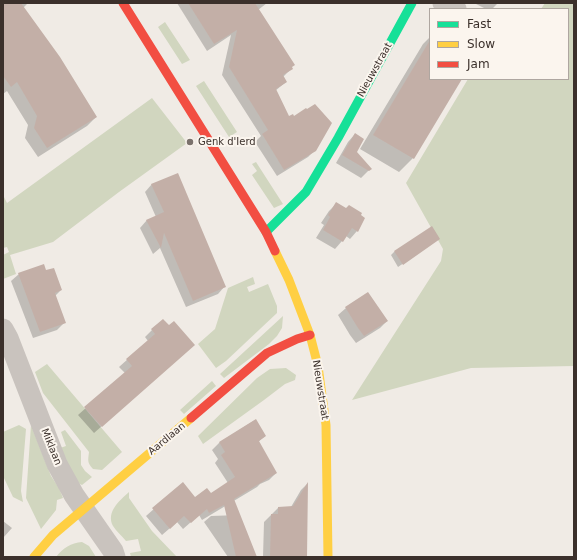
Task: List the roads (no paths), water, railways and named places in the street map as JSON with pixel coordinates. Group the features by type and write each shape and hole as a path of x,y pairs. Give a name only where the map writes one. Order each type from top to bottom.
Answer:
{"street":[{"name":"Nieuwstraat","path":"124,3 266,232 289,280 310,335 318,366 326,425 328,557"},
{"name":"Nieuwstraat","path":"266,232 306,192 338,138 412,3"},
{"path":"443,3 454,8"},
{"name":"Miklaan","path":"3,329 8,338 57,464 71,490 113,551 115,557"},
{"name":"Aardlaan","path":"34,557 53,535 267,354 297,339 310,335"}],"place":[{"name":"Genk d'Ierd","path":"190,142"}]}
